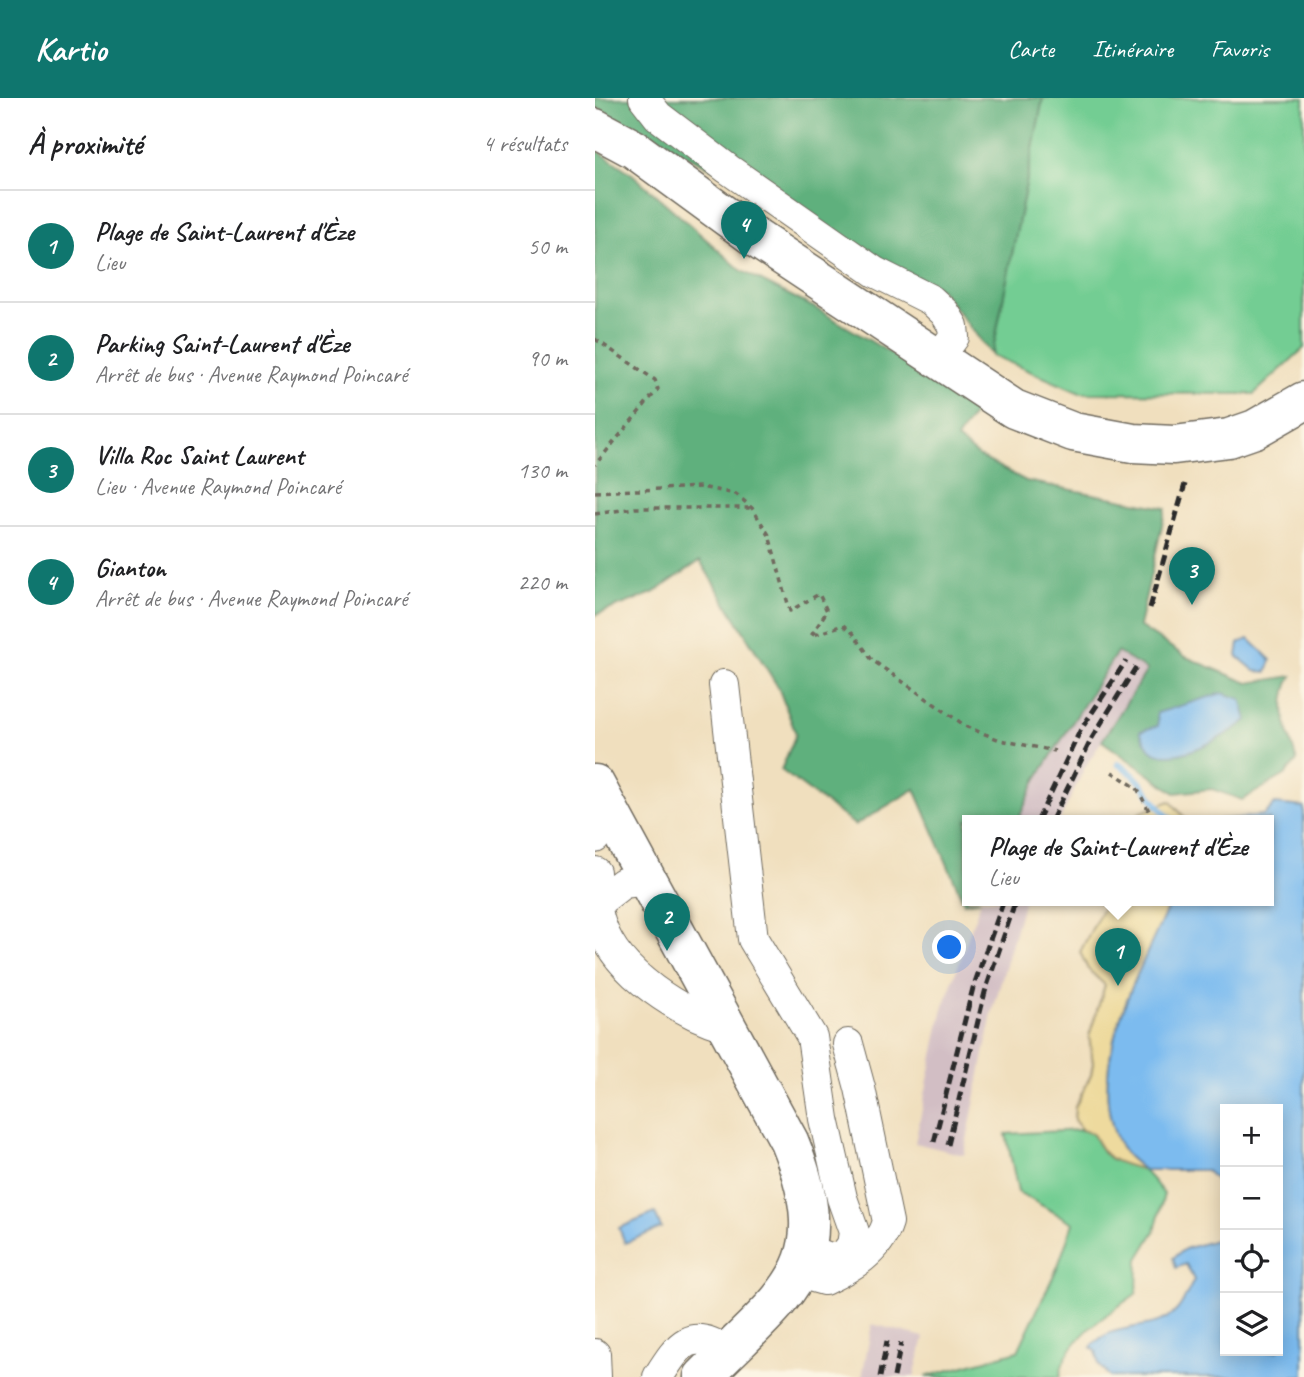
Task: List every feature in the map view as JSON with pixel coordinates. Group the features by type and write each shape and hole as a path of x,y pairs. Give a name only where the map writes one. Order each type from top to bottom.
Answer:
{"main road":[{"path":"595,128 634,149 757,239 1014,409 1073,432 1133,443 1174,445 1229,438 1255,429 1304,401"},
{"path":"598,809 647,880 729,1027 789,1141 800,1168 809,1204 811,1228 803,1261 769,1314 715,1365"}],"street":[{"path":"643,98 658,116 728,169 875,272 931,300 953,326 954,337 937,360"},
{"path":"724,685 753,939 812,1037 824,1119 842,1198 854,1232 852,1245 844,1255 832,1259 803,1261"},
{"path":"595,872 602,928 615,952 651,985 709,1021 729,1027"},
{"path":"597,903 623,883 647,880"},
{"path":"651,985 684,976 694,965"},
{"path":"803,1261 824,1280 864,1256 883,1239 888,1222 848,1044"},
{"path":"658,1377 673,1354 687,1340 703,1338 715,1365"},
{"path":"595,1354 596,1377"}],"path":[{"path":"595,339 655,380 658,389 595,465"},
{"path":"595,492 701,487 736,494 753,508 769,535 790,611 819,594 827,611 811,636 843,625 853,633 872,660 967,727 1000,740 1055,751"},
{"path":"595,514 635,508 753,508"},
{"path":"1112,772 1137,788 1149,811"}],"shaded area":[{"path":"1117,652 1147,670 1085,767 1062,815 1020,815 1036,780"},
{"path":"979,906 1022,906 992,1014 964,1155 915,1143 942,1012"},
{"path":"872,1324 924,1337 914,1377 862,1377"}],"green space":[{"path":"595,98 1043,98 992,355 941,290 595,107"},
{"path":"1043,98 1304,98 1304,348 1254,394 1080,393 992,355"},
{"path":"595,149 631,173 742,271 815,308 979,406 957,439 980,457 1026,481 1166,508 1139,626 1186,657 1248,683 1292,676 1287,687 1284,708 1297,761 1285,775 1242,800 1212,789 1175,793 1102,741 1147,670 1117,652 1036,780 1020,815 962,815 962,898 915,789 855,825 781,770 796,734 778,687 700,561 653,593 595,615"},
{"path":"1082,1130 1093,1134 1106,1155 1112,1159 1145,1172 1164,1194 1155,1231 1138,1259 1137,1293 1079,1339 1063,1364 1060,1377 925,1377 1018,1351 1058,1266 1073,1223 1018,1192 1006,1134"}],"sand":[{"path":"1170,801 1183,815 1139,815"},
{"path":"1104,906 1168,906 1119,1021 1107,1086 1110,1117 1121,1147 1144,1170 1107,1156 1093,1134 1082,1130 1074,1120 1075,1107 1091,1075 1093,1063 1089,1036 1105,985 1088,969 1080,952"}],"water":[{"path":"1249,639 1271,660 1267,672 1255,671 1237,656 1239,643"},
{"path":"1222,693 1241,699 1247,720 1215,741 1187,752 1173,755 1151,750 1140,731 1158,726 1157,713"},
{"path":"1275,804 1304,807 1304,1377 1110,1377 1099,1365 1096,1351 1091,1347 1100,1338 1111,1333 1158,1322 1177,1310 1194,1280 1186,1264 1176,1268 1173,1258 1185,1249 1220,1238 1220,1356 1283,1356 1283,1104 1220,1104 1220,1181 1206,1170 1144,1170 1121,1147 1110,1117 1107,1086 1119,1021 1168,906 1274,906 1274,815 1264,815"},
{"path":"655,1213 661,1228 625,1243 619,1228"}],"waterway":[{"path":"1118,764 1135,776 1166,815"}],"railway":[{"path":"1150,608 1185,484"},
{"path":"1040,815 1080,731 1126,661"},
{"path":"1054,815 1092,738 1136,667"},
{"path":"934,1142 973,988 1002,906"},
{"path":"948,1145 985,992 1014,906"},
{"path":"880,1377 887,1341"},
{"path":"894,1377 901,1343"}],"place":[{"name":"Gianton","path":"744,259"},
{"name":"Villa Roc Saint Laurent","path":"1192,605"},
{"name":"Parking Saint-Laurent d'Èze","path":"667,951"},
{"name":"Plage de Saint-Laurent d'Èze","path":"1118,986"}]}
